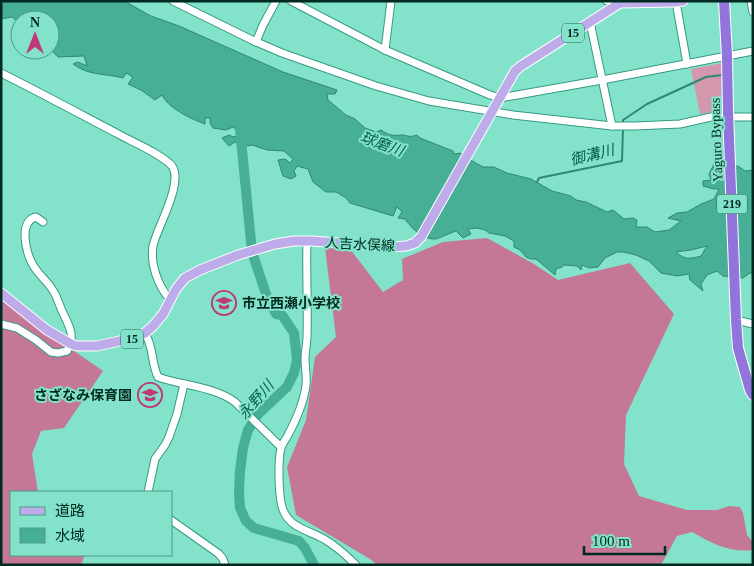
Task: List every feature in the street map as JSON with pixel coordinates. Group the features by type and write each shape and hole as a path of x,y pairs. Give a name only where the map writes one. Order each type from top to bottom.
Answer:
{"highway":[{"name":"Yaguro Bypass","path":"724,1 728,56 728,112 738,348 753,395"}],"main road":[{"path":"620,3 680,2"},
{"name":"人吉水俣線","path":"1,293 47,330 71,344 76,346 97,346 133,338 145,333 163,314 170,299 185,278 200,270 246,253 275,244 294,241 393,247 415,243 421,237 514,71 620,3"}],"street":[{"path":"172,1 256,42 312,64 376,86 429,101 491,114 612,126 680,124 711,117 753,116"},
{"path":"256,42 276,1"},
{"path":"291,1 385,50 500,98 753,51"},
{"path":"385,50 391,1"},
{"path":"607,1 620,3"},
{"path":"751,1 753,12"},
{"path":"680,2 687,64"},
{"path":"590,22 612,126"},
{"path":"1,73 137,144 163,159 174,170 175,177 170,204 153,247 153,260 157,276 164,293 170,299"},
{"path":"1,324 17,328 51,352 67,351 71,344 69,325 57,298 34,267 26,248 27,224 32,218 36,217 43,222"},
{"path":"307,241 306,386 303,399 288,436 281,447 280,498 284,512 290,521 335,546 356,565"},
{"path":"736,320 753,324"},
{"path":"145,333 149,340 158,377 229,397 281,447"},
{"path":"148,491 155,459 169,437 184,384"},
{"path":"172,521 219,554 225,565"}],"shaded area":[{"path":"722,63 721,111 700,114 691,69"},
{"path":"487,238 534,264 558,280 630,263 674,314 626,415 624,464 639,496 687,510 717,510 729,506 740,507 747,535 753,542 753,550 729,549 692,532 677,536 661,565 377,565 296,515 287,467 306,420 315,357 336,337 325,248 350,249 383,292 403,280 402,259 443,242"},
{"path":"1,300 103,371 64,428 41,431 32,454 38,491 10,491 10,556 85,556 81,565 1,565"}],"water":[{"name":"球磨川","path":"1,1 124,1 151,16 179,26 283,72 337,90 335,94 327,94 328,100 365,128 376,132 381,130 392,135 417,135 420,138 453,151 454,154 460,153 483,167 494,167 507,173 531,179 552,191 571,196 576,200 586,202 607,212 613,210 624,219 633,218 637,220 636,227 647,227 655,232 669,230 681,221 668,218 677,213 687,212 714,199 719,189 703,186 703,181 711,180 709,174 714,164 720,168 738,166 745,171 753,170 753,273 743,278 723,276 717,271 707,275 701,284 703,291 690,280 689,274 677,276 661,273 649,261 623,252 617,252 605,258 598,267 589,268 582,265 581,270 577,266 564,265 556,269 555,275 536,259 526,257 520,250 514,247 514,241 485,230 477,228 468,229 471,234 463,238 456,231 436,239 427,238 414,230 405,219 398,218 402,212 397,207 393,216 350,203 336,192 326,192 313,182 308,169 297,166 294,171 296,176 291,179 283,176 278,160 285,159 290,163 293,159 284,151 267,150 235,142 229,146 222,138 229,135 233,137 242,135 233,127 226,130 213,128 210,118 205,118 205,124 175,109 162,95 155,100 128,84 133,77 126,73 123,78 85,71 73,64 78,62 87,66 84,56 60,57 60,10 10,10 10,17 1,19","holes":["707,246 701,256 687,258 676,252"]}],"waterway":[{"name":"御溝川","path":"623,123 623,120 647,104 706,77 722,75"},
{"name":"御溝川","path":"537,182 539,178 622,161 623,128"},
{"name":"永野川","path":"240,129 252,252 267,297 276,314 282,315 294,333 297,360 294,373 287,387 258,414 248,430 240,471 240,508 246,521 254,528 299,541 314,565"}],"place":[{"name":"市立西瀬小学校","path":"224,303"},
{"name":"さざなみ保育園","path":"150,395"}]}
